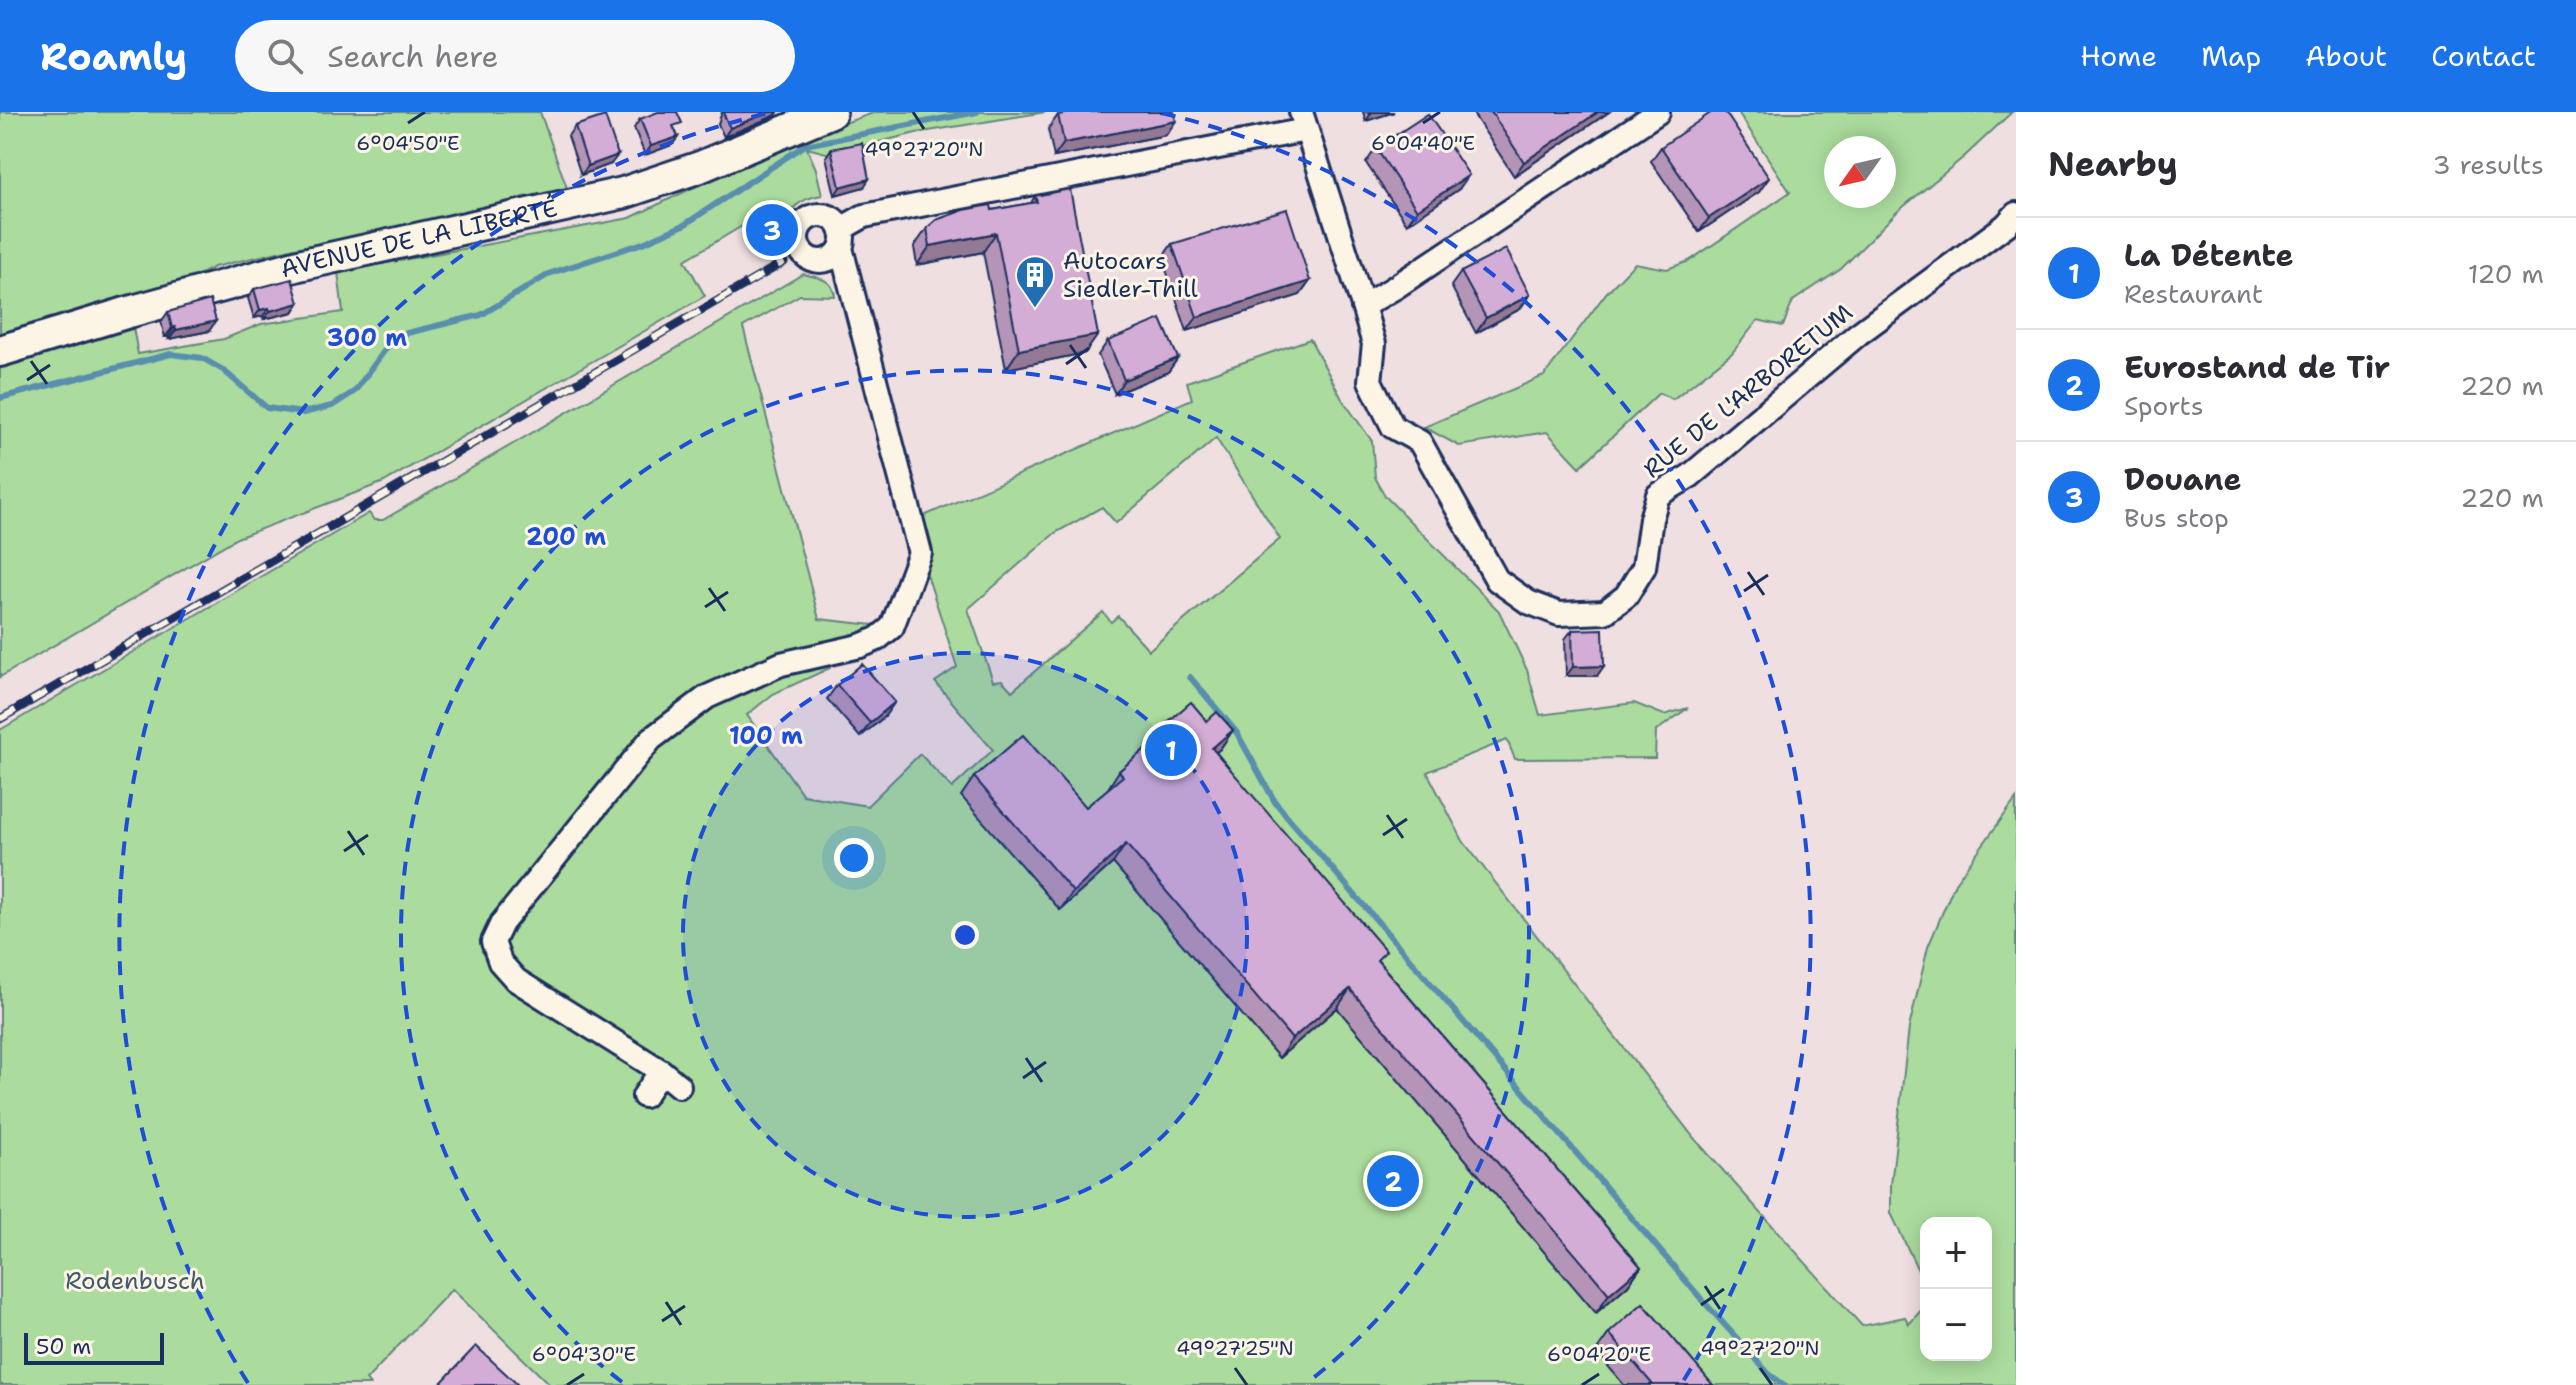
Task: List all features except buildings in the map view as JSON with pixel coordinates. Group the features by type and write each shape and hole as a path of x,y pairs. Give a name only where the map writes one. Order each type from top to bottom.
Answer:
{"main road":[{"name":"AVENUE DE LA LIBERTÉ","path":"0,351 299,265 623,193 700,167 831,112"}],"street":[{"path":"1363,306 1658,112"},
{"path":"679,1086 661,1071 516,980 500,962 493,942 502,923 651,739 707,697 781,664 860,646 877,639 892,627 920,553 841,239 864,216 1303,121"},
{"name":"RUE DE L'ARBORETUM","path":"1303,121 1374,344 1370,381 1381,404 1393,427 1420,442 1497,580 1528,602 1559,614 1605,612 1626,596 1644,567 1658,495 1690,476 1858,334 2006,225 2016,214"},
{"path":"644,1096 661,1071"}],"green space":[{"path":"0,112 540,112 567,188 501,209 295,248 214,267 189,280 162,287 130,312 138,354 224,339 261,324 343,312 338,272 630,218 782,145 876,112 1046,112 916,133 830,154 807,148 822,195 796,205 780,227 770,226 759,216 685,260 705,296 384,482 237,538 0,677"},
{"path":"1738,112 2012,112 1897,212 1841,269 1793,301 1783,326 1758,320 1732,353 1673,399 1659,393 1580,467 1547,432 1459,446 1424,427 1544,376 1607,292 1635,263 1667,269 1689,261 1790,192"},
{"name":"Rodenbusch","path":"803,274 824,280 834,290 835,296 800,295 743,327 819,619 892,627 825,653 830,668 773,694 747,715 803,795 867,806 920,754 952,788 993,750 935,682 957,667 910,522 1192,399 1187,382 1310,339 1342,399 1372,441 1375,477 1385,496 1499,611 1527,670 1540,715 1634,703 1664,715 1688,708 1656,731 1655,758 1515,759 1507,740 1427,772 1463,841 1694,1138 1862,1326 1905,1317 1909,1324 1920,1312 1920,1361 1992,1361 1992,1217 1920,1217 1920,1275 1891,1213 1891,1185 1909,1028 1928,947 1955,883 2016,799 2016,1385 550,1385 452,1289 366,1380 370,1385 0,1385 0,730 369,513 374,520 383,520","holes":["1216,438 1280,539 1149,650 1118,616 1111,622 1103,612 1012,691 1002,680 993,681 968,609 1055,533 1102,507 1116,523"]}],"waterway":[{"path":"0,398 171,354 202,358 223,370 267,408 303,413 332,406 355,391 395,336 481,315 551,273 643,243 684,225 805,145 977,112"},
{"path":"1190,677 1237,733 1275,802 1704,1302 1769,1374 1784,1385"}],"railway":[{"path":"0,719 784,262"}],"place":[{"name":"Douane","path":"772,230"},
{"name":"Autocars Siedler-Thill","path":"1035,309"},
{"name":"La Détente","path":"1171,750"},
{"name":"Eurostand de Tir","path":"1393,1181"}]}
